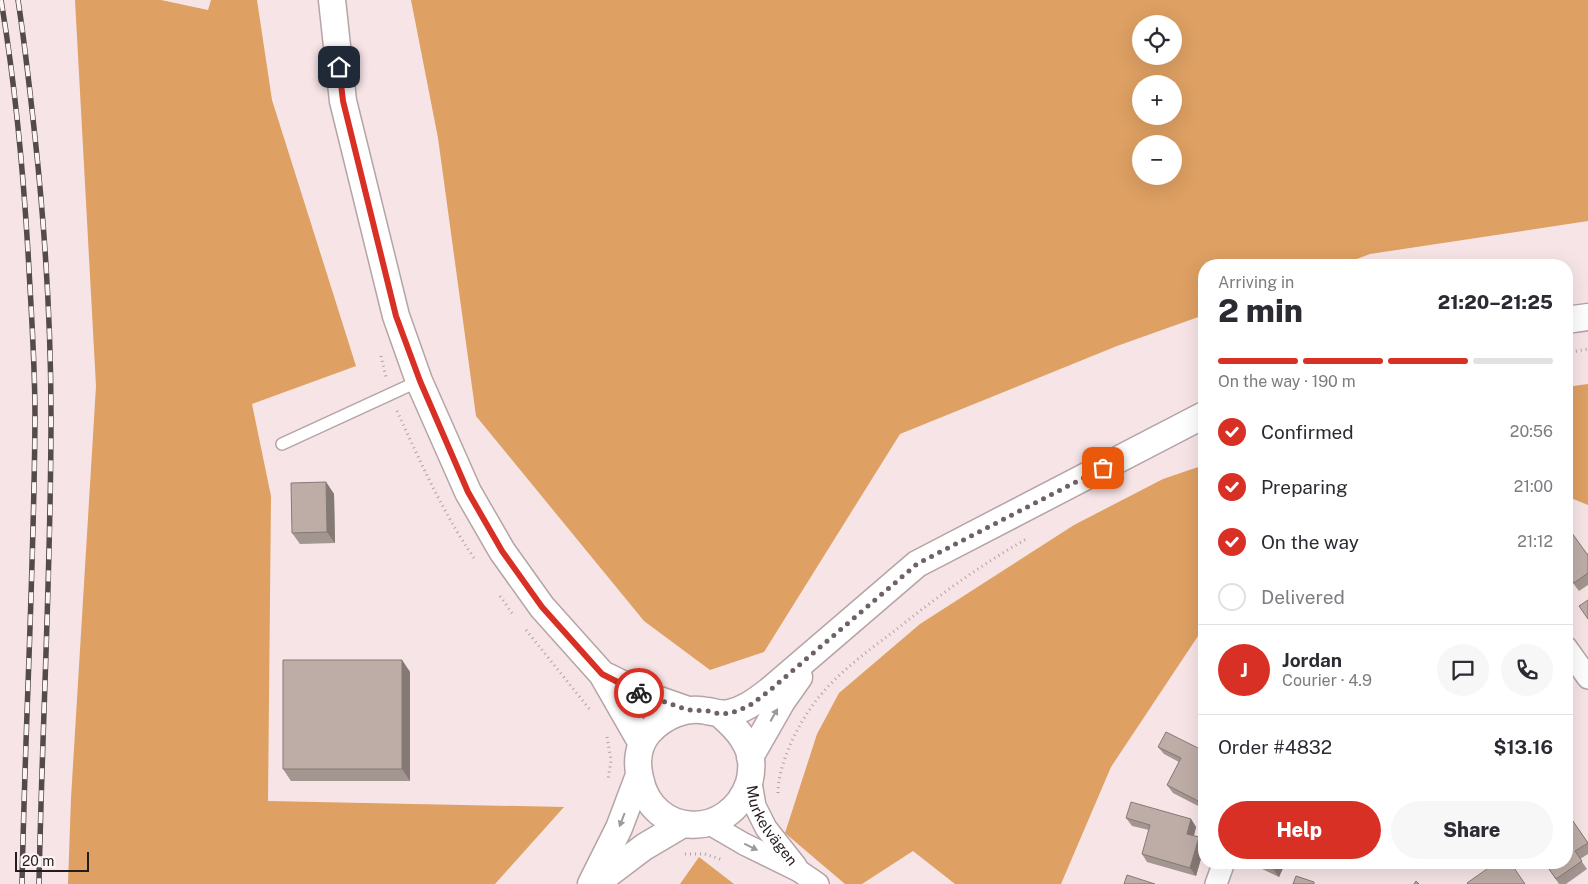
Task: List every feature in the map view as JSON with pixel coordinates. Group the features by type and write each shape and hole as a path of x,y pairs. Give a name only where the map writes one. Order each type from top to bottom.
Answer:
{"street":[{"path":"332,0 343,101 396,316 420,381 468,492 502,551 542,607 602,674 641,742"},
{"path":"1573,319 1588,318"},
{"path":"602,674 645,695 688,710 720,714 731,713 749,706 917,564 1198,418"},
{"path":"595,884 644,847 695,824 723,817 739,803 745,793 750,767 782,701 821,647"},
{"path":"1573,657 1588,678"},
{"path":"688,710 669,716 658,724 641,742 638,764 645,795 657,810 695,824"},
{"path":"720,714 744,739 750,767"},
{"name":"Murkelvägen","path":"750,767 755,806 766,828 799,870"},
{"path":"591,884 619,828 639,775"},
{"name":"Murkelvägen","path":"695,824 744,844 799,870 818,884"},
{"path":"1216,884 1221,869"}],"lane":[{"path":"282,444 420,381"}],"path":[{"path":"1573,351 1588,349"},
{"path":"778,800 778,782 788,751 808,712 832,683 867,651 928,604 1033,535"},
{"path":"681,854 705,854 725,861"}],"shaded area":[{"path":"75,0 161,0 208,10 211,0 257,0 272,100 356,366 252,404 271,496 268,801 564,807 495,884 68,884 71,798 96,386"},
{"path":"411,0 1588,0 1588,221 1370,254 1357,259 1198,259 1198,317 1117,346 900,434 764,652 710,670 644,621 476,416 438,138"},
{"path":"1588,384 1588,505 1573,499 1573,386"},
{"path":"1198,467 1198,636 1111,767 1061,884 955,884 913,851 862,884 845,884 785,833 817,734 839,693 920,624 1074,525 1163,479"},
{"path":"699,857 734,884 680,884"}],"building":[{"path":"326,482 327,532 292,533 291,483"},
{"path":"1573,535 1588,554 1588,573 1574,583"},
{"path":"1588,600 1588,619 1579,606"},
{"path":"283,660 402,660 402,769 283,769"},
{"path":"1166,732 1198,748 1198,801 1167,785 1181,758 1158,747"},
{"path":"1131,802 1191,819 1187,834 1198,837 1198,840 1190,868 1142,854 1150,825 1126,818"},
{"path":"1573,821 1588,843 1575,851 1582,861 1573,867"},
{"path":"1487,869 1515,869 1525,884 1468,884"},
{"path":"1549,869 1570,869 1556,879"},
{"path":"1127,875 1155,884 1124,884"},
{"path":"1296,876 1314,882 1314,884 1293,884"}],"railway":[{"path":"1,0 21,157 33,334 35,396 33,534 22,884"},
{"path":"18,0 39,172 50,347 50,534 39,884"}],"way so far":[{"path":"639,693 688,710 720,714 731,713 749,706 917,564 1103,468"}],"route":[{"path":"339,67 343,101 396,316 420,381 468,492 502,551 542,607 602,674 639,693"}]}
